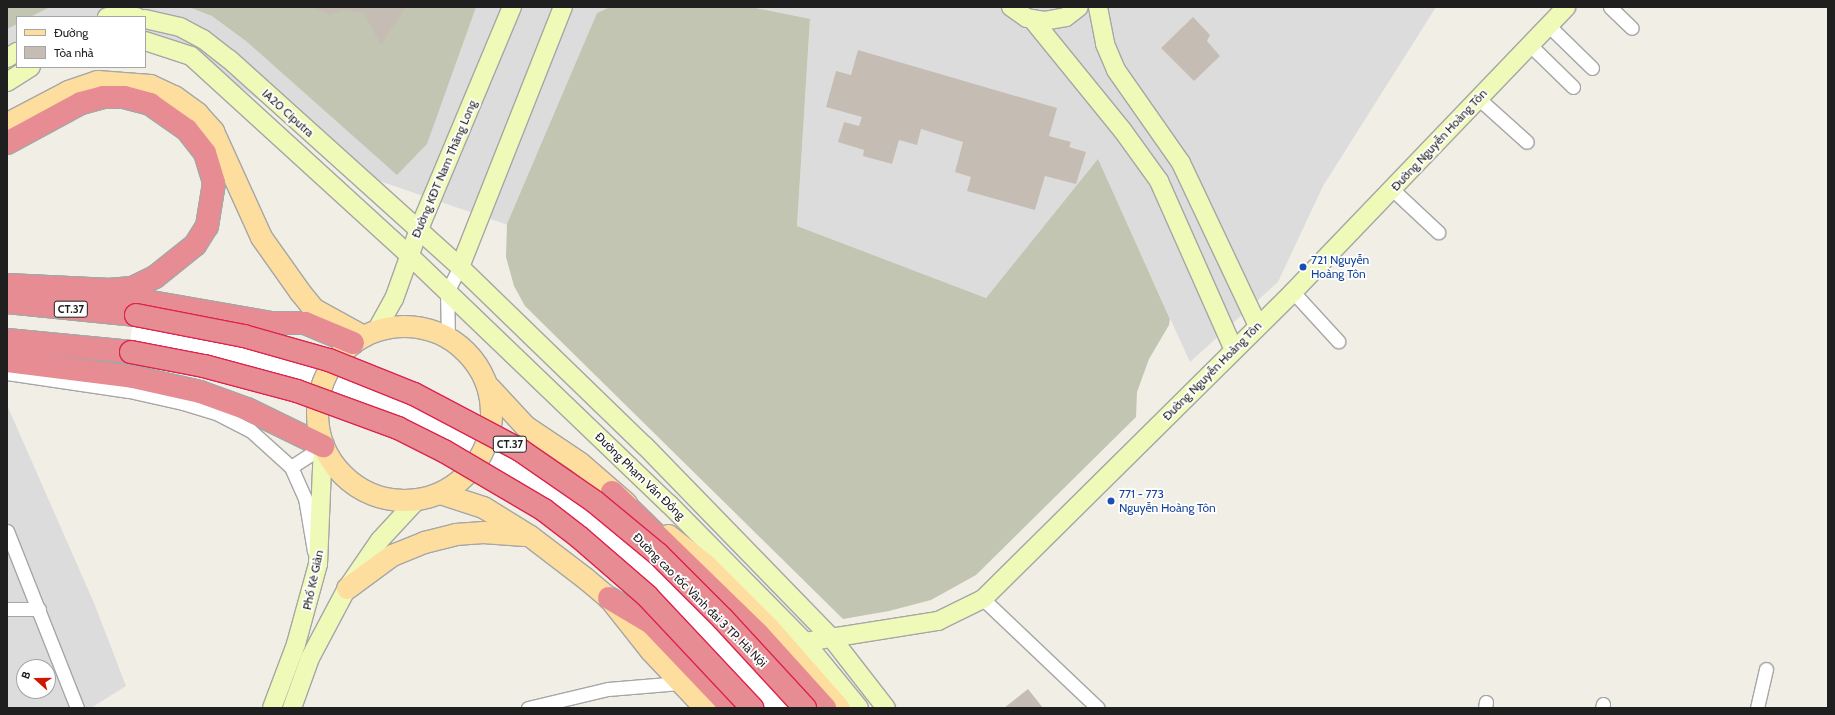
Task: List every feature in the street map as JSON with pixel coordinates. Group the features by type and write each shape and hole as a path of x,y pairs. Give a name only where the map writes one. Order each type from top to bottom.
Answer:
{"highway":[{"path":"7,143 81,103 103,97 124,97 150,104 170,116 187,130 205,153 214,183 213,201 207,226 196,245 155,277 132,288 76,289 7,285"},
{"path":"76,289 272,323 305,323 364,337"},
{"name":"Đường cao tốc Vành đai 3 TP. Hà Nội","path":"7,302 136,315 244,336 329,360 414,394 520,450 595,502 658,554 723,619 804,708"},
{"path":"7,340 131,352 204,366 297,390 398,428 444,451 544,510 585,542 647,596 752,708"},
{"path":"7,361 133,377 200,392 247,409 323,446"},
{"path":"612,492 758,634 825,708"},
{"path":"609,598 651,623 732,708"}],"main road":[{"path":"7,123 68,91 97,81 150,85 174,96 197,113 213,131 261,237 300,292 314,309 364,337"},
{"path":"413,326 448,336 477,363 488,386 492,410 490,434 482,456 440,493 416,501 387,500 360,490 338,471 323,446 317,421 319,395 328,371 364,337 413,326"},
{"name":"Đường Phạm Văn Đồng","path":"488,386 511,415 580,463 612,492 706,565 768,627 839,708"},
{"name":"Đường Phạm Văn Đồng","path":"612,492 658,550 750,641 810,708"},
{"path":"440,493 483,506 530,536 609,598 680,683 706,708"},
{"path":"347,588 392,555 424,542 455,534 483,532 530,536"},
{"path":"609,598 653,615 740,708"}],"street":[{"name":"Đường KĐT Nam Thăng Long","path":"364,337 394,298 419,229 512,7"},
{"path":"448,336 447,292 460,267 563,7"},
{"path":"1000,7 1055,20 1079,7"},
{"path":"1098,7 1105,44 1116,70 1181,162 1258,326"},
{"name":"Đường Nguyễn Hoàng Tôn","path":"805,642 830,636 938,621 983,599 1293,292 1393,190 1566,7"},
{"path":"1610,7 1632,28"},
{"path":"1021,13 1123,131 1159,181 1234,350"},
{"name":"IA20 Ciputra","path":"146,18 180,27 203,39 419,229 460,267"},
{"path":"1549,26 1592,68"},
{"name":"IA20 Ciputra","path":"146,41 191,56 409,255"},
{"path":"1530,46 1573,87"},
{"path":"7,58 16,53"},
{"path":"7,82 29,68"},
{"path":"1479,99 1526,142"},
{"path":"1393,190 1438,232"},
{"name":"Đường Phạm Văn Đồng","path":"409,255 669,504 805,642 859,708"},
{"name":"Đường Phạm Văn Đồng","path":"460,267 645,446 830,636 886,708"},
{"path":"1293,292 1338,341"},
{"path":"7,373 129,391 218,414 250,430 291,467 305,498 318,564"},
{"path":"291,467 323,446"},
{"name":"Phố Kẻ Giàn","path":"272,708 307,608 318,564 323,446"},
{"name":"Phố Kẻ Giàn","path":"292,708 313,652 347,588 380,540 416,501"},
{"path":"7,531 77,708"},
{"path":"983,599 1098,708"},
{"path":"7,609 39,609"},
{"path":"1757,708 1766,669"},
{"path":"528,708 608,689 680,683"}],"shaded area":[{"path":"7,7 610,7 597,13 508,225 356,173 195,53 146,48 146,16 16,16 16,68 7,83"},
{"path":"7,7 50,7 32,16 16,16 16,24 7,29"},
{"path":"189,7 476,7 427,144 397,175 246,41 212,16"},
{"path":"610,7 751,7 810,19 797,226 986,298 1098,159 1170,319 1169,325 1149,359 1137,392 1136,417 976,575 931,600 889,611 843,619 525,306 514,286 506,257 507,224 597,13"},
{"path":"751,7 1436,7 1323,186 1278,282 1190,362 1098,160 986,298 797,226 810,20"},
{"path":"7,405 94,603 126,686 91,708 7,708"}],"pier":[{"path":"135,307 226,325 541,455 810,708 745,708 595,557 476,474 331,408 128,357"}],"building":[{"path":"311,7 406,7 381,45 364,13 344,10 329,15"},
{"path":"1193,17 1210,35 1207,41 1220,56 1194,81 1161,48"},
{"path":"858,50 1057,108 1049,136 1071,142 1069,147 1086,152 1076,184 1045,176 1035,210 967,191 971,177 955,172 963,142 921,129 917,145 899,140 892,164 863,156 864,150 838,142 844,122 859,126 862,117 826,107 836,71 851,75"},
{"path":"1028,689 1043,708 1004,708"}],"place":[{"name":"721 Nguyễn Hoàng Tôn","path":"1303,267"},
{"name":"771 - 773 Nguyễn Hoàng Tôn","path":"1111,501"}]}
